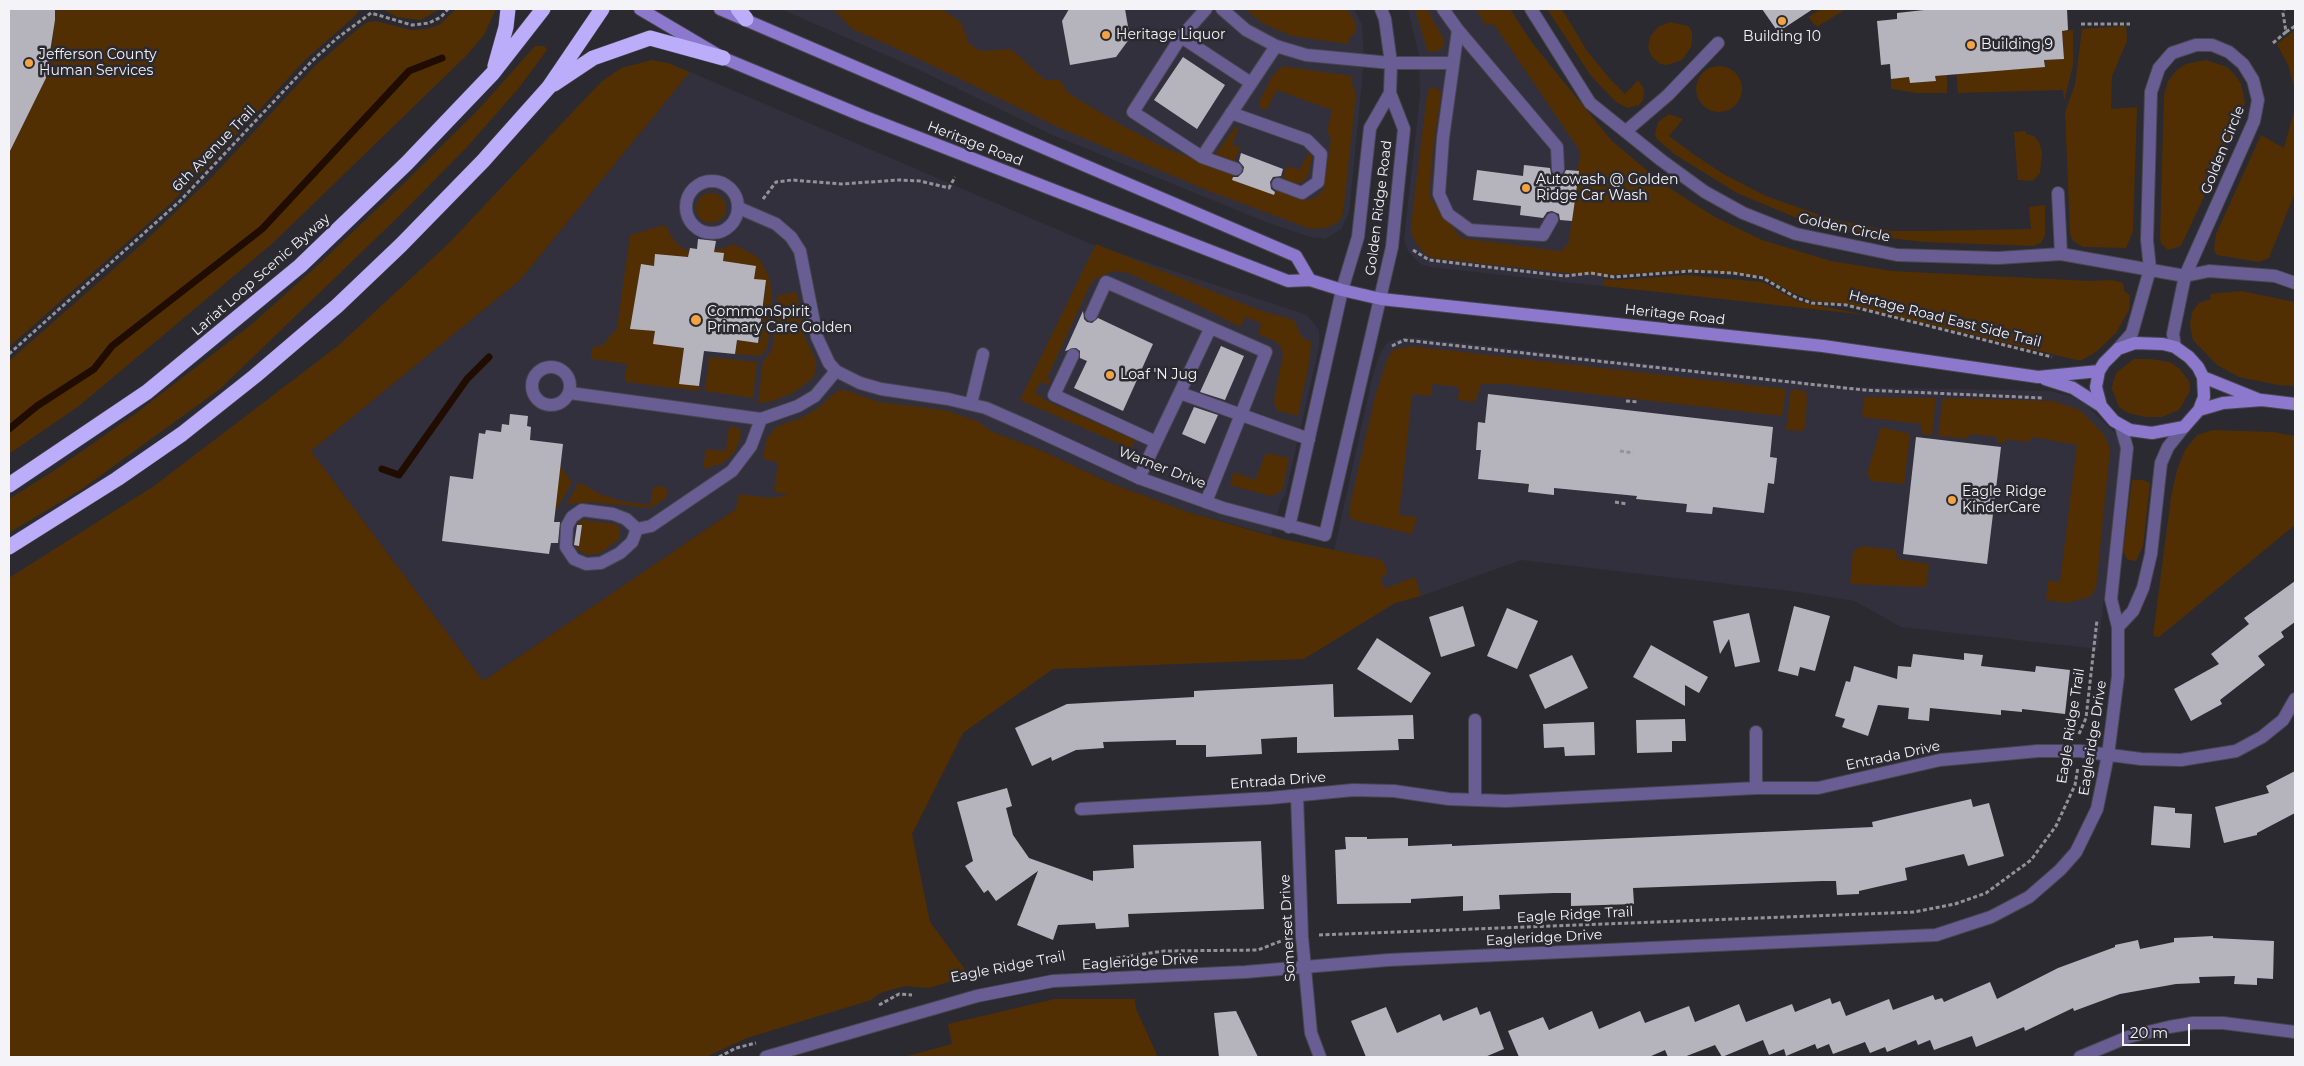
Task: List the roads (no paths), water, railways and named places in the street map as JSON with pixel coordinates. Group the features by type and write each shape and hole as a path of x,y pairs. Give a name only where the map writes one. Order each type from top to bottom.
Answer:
{"highway":[{"path":"493,73 506,27 508,9"},
{"name":"Lariat Loop Scenic Byway","path":"9,485 148,392 300,266 407,162 493,73 543,9"},
{"path":"9,547 117,479 182,434 255,376 337,306 448,199 548,87 602,9"},
{"path":"548,87 594,58 650,38 723,58"}],"main road":[{"name":"Heritage Road","path":"640,9 723,58 862,116 1288,281 1310,280 1381,299 1823,346 2038,376 2073,388 2101,406"},
{"name":"Heritage Road","path":"720,9 742,14 1296,256 1310,280"},
{"path":"2143,343 2175,347 2194,362 2203,377 2204,397 2199,410 2184,427 2152,433 2130,430 2106,414 2101,406 2096,387 2099,371 2118,349 2143,343"},
{"name":"Heritage Road","path":"2038,376 2099,371"},
{"path":"2203,377 2262,400"},
{"path":"2199,410 2223,403 2262,400 2295,404"}],"street":[{"path":"1206,9 1181,37 1133,112 1202,157 1236,169"},
{"path":"1222,9 1246,30 1276,46 1306,55 1391,62 1453,63"},
{"name":"Golden Ridge Road","path":"1381,9 1386,19 1391,62 1390,93 1404,129 1392,246 1381,299"},
{"path":"1443,9 1458,30 1557,147 1558,169"},
{"name":"Golden Circle","path":"1530,9 1590,103 1661,160 1705,192 1743,213 1796,234 1897,255 1998,258 2061,254 2185,276 2209,271 2275,276 2295,282"},
{"path":"1458,30 1443,138 1440,194 1448,214 1470,230 1543,235 1552,219"},
{"path":"1181,37 1251,83"},
{"path":"1626,130 1668,95 1718,43"},
{"name":"Golden Circle","path":"2118,349 2132,333 2150,270 2147,240 2151,92 2159,68 2172,53 2196,45 2212,45 2229,52 2243,64 2253,80 2258,100 2254,122 2185,276 2173,334 2175,347"},
{"path":"1202,157 1276,46"},
{"name":"Golden Ridge Road","path":"1342,290 1358,237 1370,128 1390,93"},
{"path":"1231,113 1308,140 1321,154 1318,182 1302,193 1278,184"},
{"path":"712,181 728,186 734,192 738,208 732,224 725,230 708,234 693,226 686,210 690,193 703,183 712,181"},
{"path":"2058,193 2061,254"},
{"path":"570,393 761,419 798,406 815,396 836,371 816,337 800,250 791,237 776,224 738,208"},
{"path":"1091,315 1106,282 1266,352 1206,502"},
{"path":"1290,528 1342,290"},
{"name":"Warner Drive","path":"836,371 860,383 881,389 986,408 1139,478 1206,502 1290,528 1325,536 1381,299"},
{"path":"1139,478 1210,329"},
{"path":"971,404 983,354"},
{"path":"1073,355 1054,395 1156,442"},
{"path":"1180,393 1309,440"},
{"path":"637,530 651,526 732,471 751,446 761,419"},
{"name":"Eagleridge Drive","path":"766,1057 977,996 1053,981 1305,967 1388,960 1936,934 1991,917 2029,897 2060,870 2076,852 2097,809 2108,755 2118,676 2118,627 2111,600 2127,448 2122,426"},
{"path":"2118,627 2133,611 2143,588 2150,554 2163,454 2184,427"},
{"path":"582,510 613,514 626,519 637,530 632,542 620,553 601,563 586,564 574,559 566,547 567,526 572,517 582,510"},
{"name":"Entrada Drive","path":"1081,808 1370,791 1506,801 1756,788 1818,788 1940,760 2038,751 2080,751 2141,759 2181,760 2236,751 2262,737 2283,720 2295,698"},
{"path":"1474,720 1475,800"},
{"path":"1756,732 1756,788"},
{"name":"Somerset Drive","path":"1297,796 1302,937 1311,1033 1320,1057"},
{"path":"2080,1057 2128,1038 2193,1023 2222,1023 2295,1032"}],"waterway":[{"path":"9,429 37,406 94,369 112,346 262,229 409,71 442,58"},
{"path":"382,469 399,475 467,379 489,357"}],"place":[{"name":"Building 10","path":"1782,21"},
{"name":"Heritage Liquor","path":"1106,35"},
{"name":"Building 9","path":"1971,45"},
{"name":"Jefferson County Human Services","path":"29,63"},
{"name":"Autowash @ Golden Ridge Car Wash","path":"1526,188"},
{"name":"CommonSpirit Primary Care Golden","path":"696,320"},
{"name":"Loaf 'N Jug","path":"1110,375"},
{"name":"Eagle Ridge KinderCare","path":"1952,500"}]}
